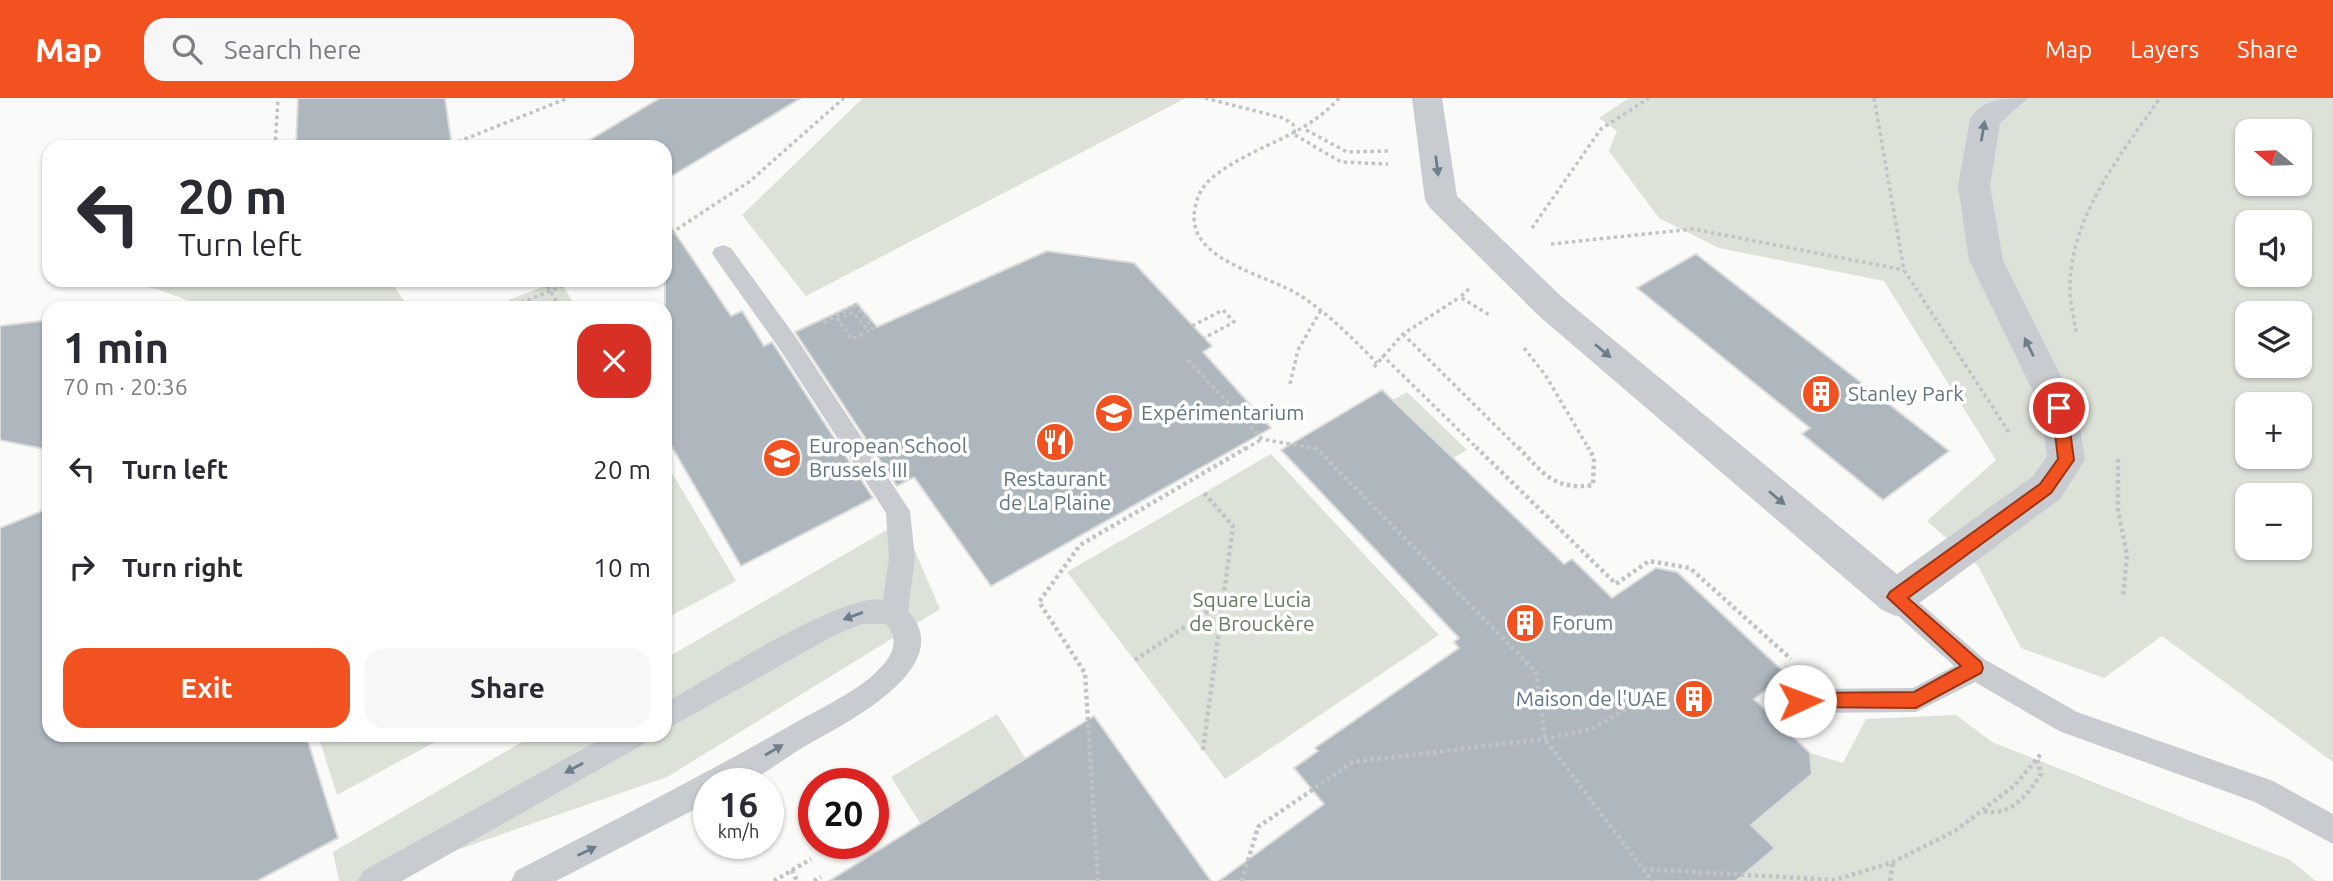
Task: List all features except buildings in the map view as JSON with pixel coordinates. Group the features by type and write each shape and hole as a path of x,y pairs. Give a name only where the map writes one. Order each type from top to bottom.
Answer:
{"street":[{"path":"1427,98 1441,200 1551,307 1896,597 2046,488 2066,460 2065,431 2059,408 1986,260 1974,186 1985,119 2013,98"}],"lane":[{"path":"723,253 787,342 898,511 902,558 894,614"},
{"path":"1896,597 1975,668 2069,722 2263,791 2333,830"},
{"path":"672,713 826,627 860,612 877,610 894,614 904,625 908,643 900,663 885,681 854,703 742,768"},
{"path":"1800,701 1916,700 1975,668"},
{"path":"373,881 621,742"},
{"path":"526,881 693,796"}],"path":[{"path":"275,140 278,98"},
{"path":"463,140 568,98"},
{"path":"672,232 749,182 844,98"},
{"path":"1205,98 1221,105 1279,114 1293,124 1294,135"},
{"path":"1339,98 1326,115 1306,130 1227,167 1205,182 1193,209 1196,230 1211,251 1238,269 1279,283 1321,310 1376,365 1403,334 1460,297"},
{"path":"1874,98 1904,270 2046,488"},
{"path":"2077,338 2070,283 2078,241 2110,172 2160,98"},
{"path":"1306,130 1347,152 1436,158"},
{"path":"1294,135 1341,162 1436,158"},
{"path":"1546,244 1693,229 1904,270"},
{"path":"525,301 560,287"},
{"path":"826,322 855,305 873,329 852,340 838,320 853,312 867,329"},
{"path":"1192,326 1223,310 1234,322 1204,338"},
{"path":"1290,384 1298,350 1321,310"},
{"path":"1382,355 1616,584 1649,561 1690,568 1837,699"},
{"path":"1188,360 1262,439"},
{"path":"1098,881 1085,673 1039,602 1080,545 1262,439 1314,446 1536,672 1545,739 1651,881"},
{"path":"2118,454 2118,510 2127,555 2123,597"},
{"path":"1203,750 1233,526 1204,493"},
{"path":"1135,660 1223,602"},
{"path":"1242,881 1258,827 1353,762 1545,739 1592,729 1638,702"},
{"path":"1984,811 1996,816 2006,813 2041,774 2037,758"},
{"path":"1643,869 1835,880 1893,862 1955,831 2014,786 2031,766"},
{"path":"774,881 811,859"},
{"path":"1890,881 1893,862"},
{"path":"792,870 797,881"},
{"path":"814,881 821,877"}],"green space":[{"path":"863,98 1186,98 806,296 742,215"},
{"path":"1629,98 2333,98 2333,762 2162,636 2104,678 2021,648 1978,566 1927,521 1996,460 1884,281 1719,248 1659,218 1609,151 1617,131 1599,118"},
{"path":"148,287 395,287 404,301 189,301"},
{"path":"542,287 564,287 572,301 506,301"},
{"path":"1407,392 1467,450 1397,490 1338,431"},
{"name":"Square Lucia de Brouckère","path":"1271,454 1439,635 1225,779 1067,572"},
{"path":"672,473 736,581 672,615"},
{"path":"902,521 940,609 667,777 367,881 339,881 333,852 522,742 672,742 672,655"},
{"path":"997,714 1057,807 951,872 891,777"},
{"path":"1956,715 1992,742 2290,860 2316,881 1736,881 1745,873 1751,825 1812,775 1810,753 1843,763 1866,719"},
{"path":"320,742 435,742 337,795"}],"place":[{"name":"Stanley Park","path":"1821,394"},
{"name":"Expérimentarium","path":"1114,413"},
{"name":"Restaurant de La Plaine","path":"1055,442"},
{"name":"European School Brussels III","path":"782,458"},
{"name":"Forum","path":"1525,623"},
{"name":"Maison de l'UAE","path":"1694,699"}],"route":[{"path":"1800,701 1916,700 1975,668 1896,597 2046,488 2066,460 2065,431 2059,408"}]}
